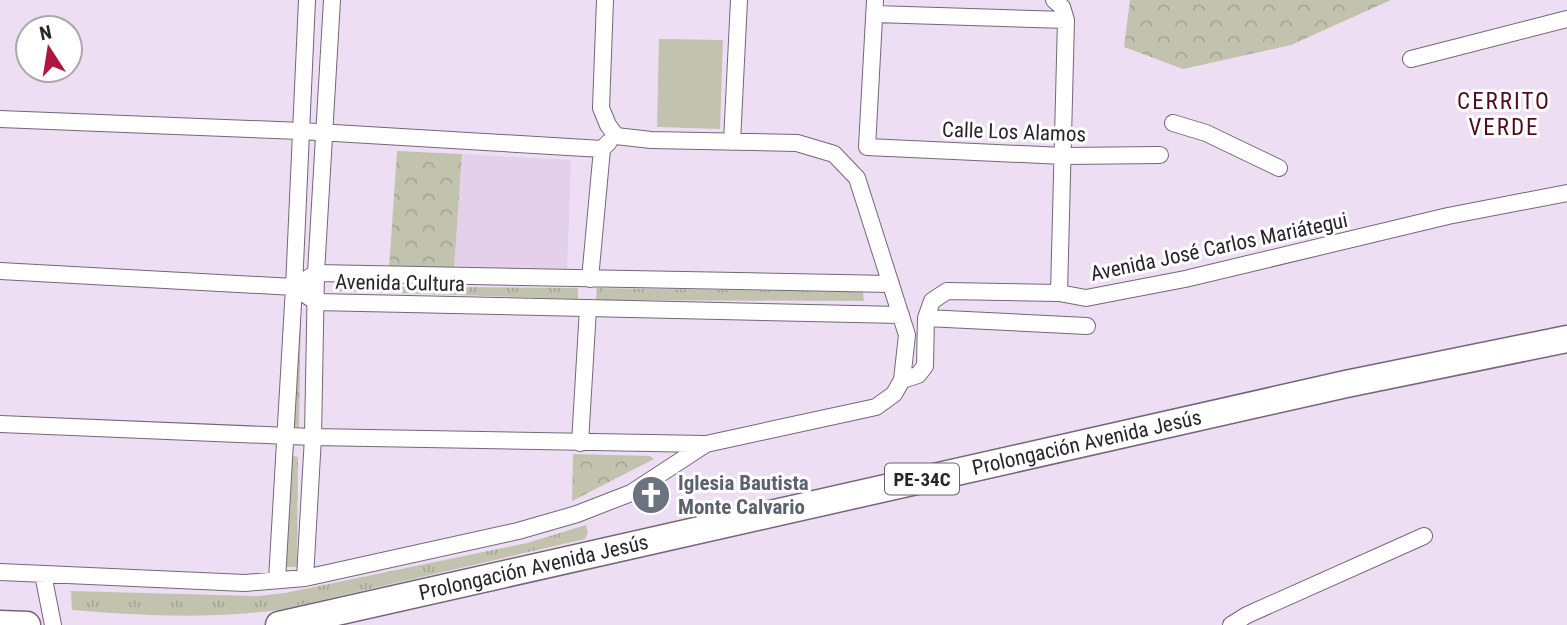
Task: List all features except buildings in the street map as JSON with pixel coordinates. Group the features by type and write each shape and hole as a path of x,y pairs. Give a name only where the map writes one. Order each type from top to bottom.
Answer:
{"main road":[{"name":"Prolongación Avenida Jesús","path":"293,624 440,587 1346,384 1567,339"},
{"path":"0,624 27,625"}],"street":[{"path":"276,580 294,287 307,0"},
{"path":"305,578 313,437 316,273 332,0"},
{"path":"606,0 601,108 616,136"},
{"path":"732,142 739,0"},
{"path":"1054,0 1062,7 1066,20 1059,293"},
{"path":"875,7 1066,20"},
{"name":"Calle Los Alamos","path":"875,7 867,148 1064,156 1160,155"},
{"path":"1412,59 1567,19"},
{"path":"0,119 325,132 602,149"},
{"path":"1173,123 1206,134 1279,168"},
{"path":"0,424 313,437 706,444 876,407 894,394 902,380 907,335 901,315 857,178 834,154 797,143 616,136 602,149 590,279"},
{"name":"Avenida José Carlos Mariátegui","path":"926,318 932,301 947,291 1059,293 1086,298 1185,279 1448,216 1567,193"},
{"path":"0,271 294,287"},
{"name":"Avenida Cultura","path":"891,284 316,273 294,287 316,302 901,315"},
{"path":"580,443 588,309"},
{"path":"902,380 918,374 925,366 926,318 1087,326"},
{"path":"0,572 245,583 305,578 481,540 576,513 631,494 706,444"},
{"path":"1231,625 1247,615 1424,536"},
{"path":"43,574 53,625"}],"shaded area":[{"path":"462,154 571,160 567,271 454,269"}],"green space":[{"path":"1130,0 1391,0 1291,45 1183,69 1124,47"},
{"path":"659,39 723,40 720,129 657,127"},
{"path":"397,151 462,154 454,269 389,269"},
{"path":"336,286 578,288 578,299 336,291"},
{"path":"597,288 863,292 864,301 596,300"},
{"path":"290,313 301,313 299,427 287,426"},
{"path":"573,454 650,456 654,459 572,501"},
{"path":"286,455 298,457 297,567 286,567"},
{"path":"586,525 588,533 585,539 279,610 175,616 72,610 71,591 258,596 285,593 527,543"}],"place":[{"name":"Iglesia Bautista Monte Calvario","path":"651,495"}],"district":[{"name":"CERRITO VERDE","path":"1504,114"}]}
